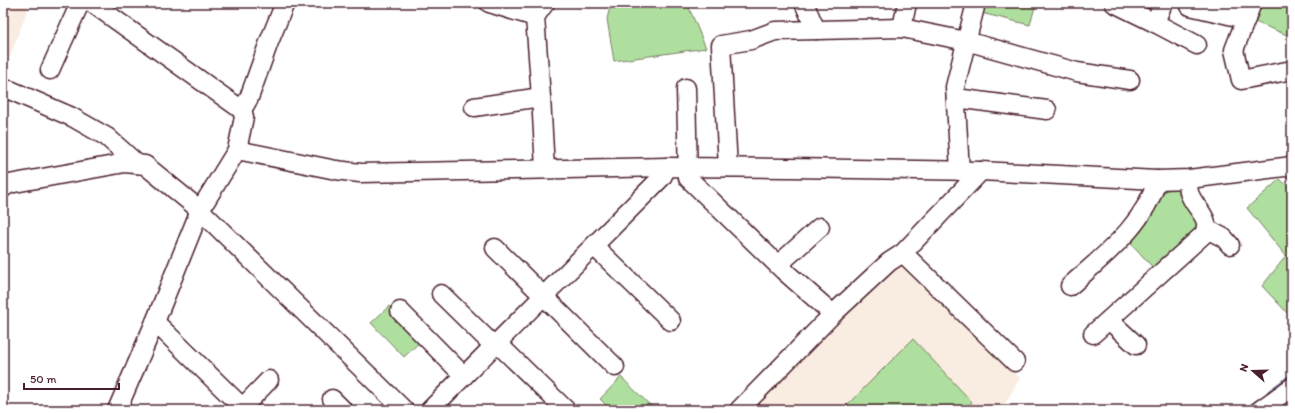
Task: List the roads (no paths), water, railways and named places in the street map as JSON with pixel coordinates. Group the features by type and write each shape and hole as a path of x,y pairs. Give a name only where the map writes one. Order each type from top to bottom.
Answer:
{"street":[{"path":"50,70 80,3"},
{"path":"92,3 242,110 244,117 238,150 200,210 155,322 117,410"},
{"path":"242,110 249,98 285,3"},
{"path":"489,3 535,17"},
{"path":"545,3 535,17 545,169"},
{"path":"804,3 816,30"},
{"path":"902,28 906,3"},
{"path":"960,171 955,87 976,3"},
{"path":"1114,3 1198,45"},
{"path":"1155,23 1163,3"},
{"path":"1190,6 1249,11 1234,50 1241,80 1292,70"},
{"path":"728,167 721,45 751,40 775,31 902,28 966,41 1077,72 1130,80"},
{"path":"686,88 688,178 778,265 833,314"},
{"path":"10,90 72,116 107,137 137,164"},
{"path":"474,107 541,97"},
{"path":"956,98 1047,110"},
{"path":"238,150 336,170 360,172 728,167 981,171 1157,180 1189,179 1292,166"},
{"path":"3,188 10,184 97,167 125,163 145,165 200,210 404,410"},
{"path":"430,410 662,178 667,167"},
{"path":"739,410 833,314 889,262 903,253 981,171"},
{"path":"1093,334 1203,235 1207,229 1206,222 1189,193 1189,179"},
{"path":"1070,286 1125,235 1154,192 1157,180"},
{"path":"778,265 820,227"},
{"path":"1207,229 1224,238 1230,245"},
{"path":"594,246 671,321"},
{"path":"495,248 615,367"},
{"path":"903,253 1015,362"},
{"path":"441,294 566,410"},
{"path":"400,311 464,376"},
{"path":"1109,320 1136,345"},
{"path":"155,322 243,409 269,380"},
{"path":"1260,410 1292,387"}],"waterway":[{"path":"1269,392 1292,375"},
{"path":"1245,410 1258,401"}]}
